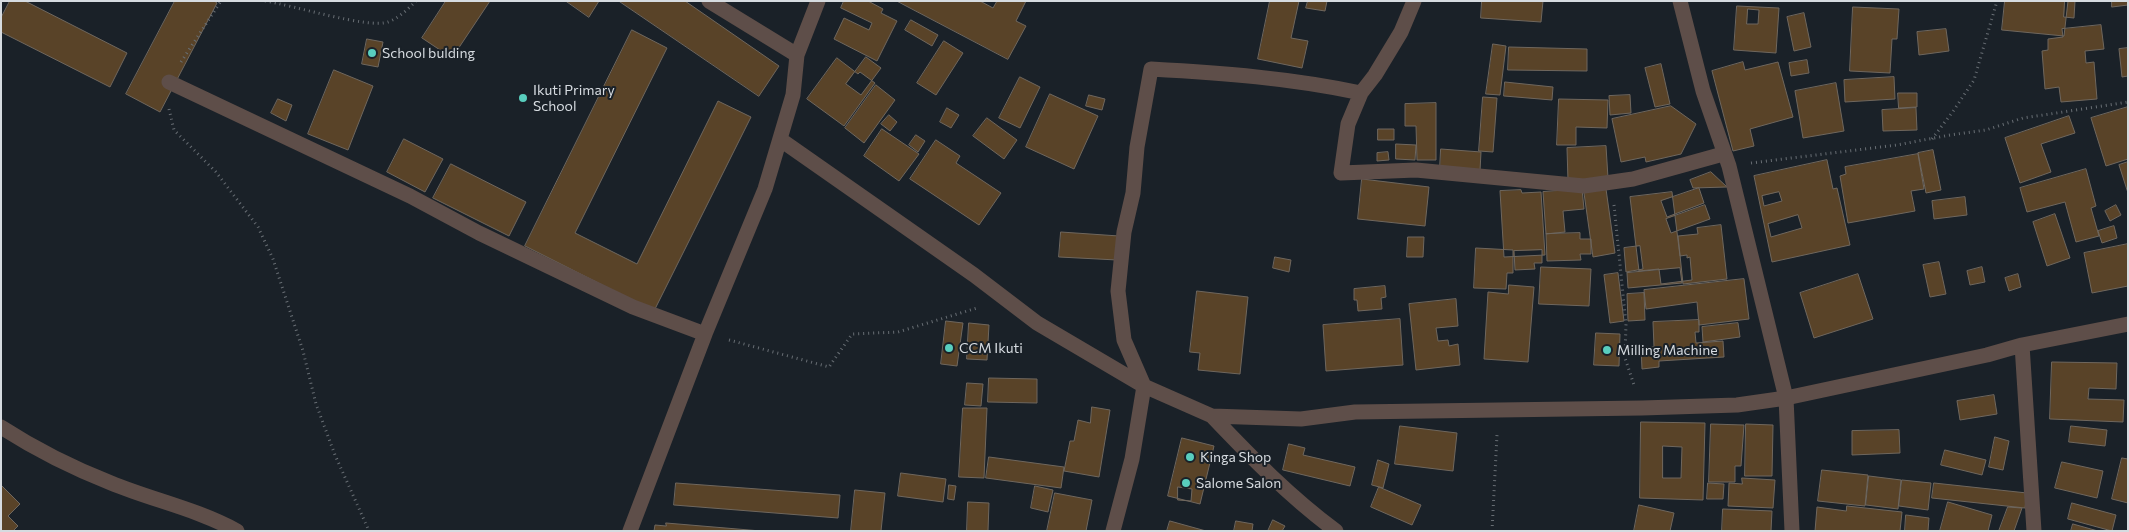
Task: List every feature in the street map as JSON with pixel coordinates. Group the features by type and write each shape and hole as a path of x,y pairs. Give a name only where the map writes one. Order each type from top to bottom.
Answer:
{"street":[{"path":"709,1 797,55"},
{"path":"630,531 705,334 765,189 794,96 797,55 818,1"},
{"path":"1414,1 1400,32 1375,75 1361,92 1348,124 1341,173 1416,170 1584,186 1633,179 1726,160"},
{"path":"1680,1 1703,91 1726,160 1786,398 1792,531"},
{"path":"1113,531 1132,459 1144,386 1124,340 1118,291 1124,232 1133,193 1137,147 1151,69 1287,79 1361,92"},
{"path":"169,82 410,196 479,233 633,307 705,334"},
{"path":"781,140 906,226 1037,323 1144,386 1212,416 1301,419 1355,412 1737,405 1786,398 1960,361 2022,345 2128,324"},
{"path":"2022,345 2034,531"},
{"path":"1212,416 1258,464 1310,511 1336,531"},
{"path":"1,427 56,458 112,484 174,504 237,531"}],"path":[{"path":"265,1 368,24 387,22 404,13 416,1"},
{"path":"1931,140 1974,80 1997,1"},
{"path":"1726,160 1931,140 1950,134 1986,130 2041,115 2128,102"},
{"path":"174,130 216,172 258,227 273,259 323,421 370,531"},
{"path":"1610,183 1623,287 1626,324 1625,358 1642,408"},
{"path":"705,334 829,367 852,334 898,332 1006,299"},
{"path":"1492,531 1498,409"}],"building":[{"path":"10,1 25,1 127,53 110,87 1,32 1,18"},
{"path":"175,1 214,1 217,3 160,112 126,94"},
{"path":"446,1 490,1 452,58 422,38"},
{"path":"566,1 599,1 589,17"},
{"path":"619,1 685,1 779,66 759,96"},
{"path":"844,1 868,1 883,9 881,13 897,21 877,61 834,39 844,18 869,30 872,23 841,8"},
{"path":"897,1 980,1 993,8 997,1 1026,1 1016,21 1026,26 1008,59"},
{"path":"1270,1 1299,1 1291,38 1308,41 1302,68 1258,59"},
{"path":"1308,1 1327,1 1325,11 1306,8"},
{"path":"1482,1 1543,1 1541,22 1481,18"},
{"path":"2005,1 2068,1 2064,36 2002,30"},
{"path":"2065,1 2075,1 2074,18 2064,17"},
{"path":"2112,1 2128,1 2128,5 2112,7"},
{"path":"1737,6 1779,8 1776,53 1734,50","holes":["1748,9 1759,10 1758,24 1747,24"]},
{"path":"1853,7 1899,9 1897,39 1892,39 1890,73 1850,71"},
{"path":"1804,13 1811,47 1794,51 1787,17"},
{"path":"911,20 938,35 932,46 905,30"},
{"path":"2101,25 2104,49 2085,51 2086,63 2094,62 2097,99 2061,102 2059,87 2045,89 2042,51 2048,50 2048,39 2063,37 2062,29"},
{"path":"1946,29 1949,51 1919,55 1917,32"},
{"path":"632,30 667,48 575,233 637,264 718,101 751,117 654,311 525,246"},
{"name":"School bulding","path":"367,39 383,42 378,67 362,64"},
{"path":"944,41 963,53 936,95 917,83"},
{"path":"1493,44 1506,46 1500,95 1486,94"},
{"path":"1509,47 1587,49 1587,71 1508,70"},
{"path":"2128,48 2128,76 2122,77 2119,49"},
{"path":"866,57 881,68 861,95 846,84"},
{"path":"837,58 858,74 860,72 875,83 844,126 807,99"},
{"path":"1807,60 1809,73 1791,76 1789,63"},
{"path":"1743,62 1745,70 1778,62 1793,117 1750,129 1754,146 1733,151 1712,71"},
{"path":"1661,64 1670,104 1655,107 1645,68"},
{"path":"334,70 373,86 348,150 308,134"},
{"path":"1020,77 1040,87 1020,128 999,118"},
{"path":"1894,77 1895,99 1845,102 1844,80"},
{"path":"1505,82 1553,87 1552,100 1504,96"},
{"path":"1836,83 1844,131 1803,138 1795,91"},
{"path":"876,85 895,100 864,143 845,128"},
{"path":"1898,93 1917,93 1917,107 1899,108"},
{"path":"1050,94 1098,116 1074,169 1026,147"},
{"path":"1089,95 1105,99 1102,110 1086,106"},
{"path":"1630,95 1631,113 1610,115 1609,96"},
{"path":"1483,97 1497,98 1493,152 1479,151"},
{"path":"278,99 292,105 286,121 271,113"},
{"path":"1559,99 1608,100 1607,128 1576,127 1576,145 1557,145"},
{"path":"1436,103 1436,160 1417,160 1416,126 1405,126 1405,104"},
{"path":"1671,106 1696,124 1681,154 1646,162 1645,157 1621,162 1612,119"},
{"path":"2128,107 2128,159 2106,166 2091,118"},
{"path":"947,108 959,115 951,128 940,122"},
{"path":"1916,108 1917,130 1883,131 1882,110"},
{"path":"889,115 897,122 890,131 881,124"},
{"path":"2069,116 2075,133 2041,144 2051,172 2020,183 2005,138"},
{"path":"987,118 1017,140 1004,159 973,136"},
{"path":"882,129 919,154 899,181 864,156"},
{"path":"1378,129 1394,129 1394,140 1378,140"},
{"path":"916,135 925,141 918,152 909,145"},
{"path":"404,139 443,159 425,192 387,172"},
{"path":"936,140 960,156 956,163 1001,193 979,225 910,179"},
{"path":"1396,144 1416,145 1415,160 1396,159"},
{"path":"1606,146 1608,178 1568,181 1567,148"},
{"path":"1441,149 1481,152 1480,171 1440,169"},
{"path":"1933,150 1941,190 1926,193 1918,153"},
{"path":"1388,152 1389,160 1377,161 1377,153"},
{"path":"1918,154 1924,189 1911,191 1915,211 1848,223 1840,176 1846,174 1845,167"},
{"path":"1827,160 1833,189 1837,188 1850,245 1772,262 1754,176","holes":["1779,192 1782,201 1764,206 1762,196","1798,215 1802,228 1771,237 1768,224"]},
{"path":"2128,162 2128,193 2119,165"},
{"path":"451,164 526,202 509,236 433,198"},
{"path":"2086,169 2096,206 2091,208 2099,236 2076,242 2065,202 2027,212 2020,188"},
{"path":"1711,172 1727,187 1693,188 1690,180"},
{"path":"1362,179 1429,187 1425,226 1358,219"},
{"path":"1699,188 1704,203 1667,217 1661,201"},
{"path":"1582,189 1584,209 1563,211 1565,232 1546,234 1543,192"},
{"path":"1606,189 1615,253 1593,257 1584,193"},
{"path":"1521,190 1522,193 1541,192 1545,255 1504,257 1500,191"},
{"path":"1672,192 1680,256 1687,255 1687,258 1690,257 1692,280 1661,284 1659,269 1639,271 1630,197"},
{"path":"1965,197 1967,215 1934,219 1932,201"},
{"path":"1705,205 1710,219 1671,233 1666,219"},
{"path":"2116,205 2121,215 2110,221 2105,211"},
{"path":"2055,214 2070,258 2047,266 2033,222"},
{"path":"1721,225 1727,279 1683,284 1678,236 1698,234 1697,228"},
{"path":"2114,226 2117,238 2102,243 2098,231"},
{"path":"1061,232 1119,236 1117,260 1059,257"},
{"path":"1580,233 1580,239 1591,239 1591,254 1580,254 1581,260 1547,261 1546,234"},
{"path":"1408,237 1424,237 1423,257 1407,257"},
{"path":"2128,244 2128,286 2092,293 2084,253"},
{"path":"1640,246 1643,269 1626,272 1624,248"},
{"path":"1476,248 1513,250 1513,273 1507,273 1506,289 1474,288"},
{"path":"1542,250 1542,263 1534,263 1535,269 1515,270 1514,251"},
{"path":"1275,257 1291,260 1289,272 1273,268"},
{"path":"1939,262 1946,294 1930,297 1923,265"},
{"path":"1541,267 1591,269 1589,306 1539,304"},
{"path":"1982,267 1985,282 1970,285 1967,271"},
{"path":"1680,268 1682,283 1628,288 1627,273"},
{"path":"1618,273 1624,321 1610,323 1604,275"},
{"path":"1858,274 1873,319 1814,338 1800,293"},
{"path":"2018,274 2021,287 2009,291 2005,278"},
{"path":"1744,279 1749,319 1699,325 1697,302 1646,309 1644,290"},
{"path":"1509,285 1534,287 1528,362 1484,359 1488,292 1508,294"},
{"path":"1385,286 1386,297 1381,298 1382,309 1358,311 1357,300 1354,300 1354,289"},
{"path":"1197,291 1248,297 1240,374 1198,370 1200,353 1190,352"},
{"path":"1644,293 1645,320 1628,321 1627,294"},
{"path":"1456,299 1458,326 1436,328 1438,341 1448,340 1449,346 1458,344 1460,365 1416,370 1409,304"},
{"path":"1400,319 1403,365 1326,371 1323,325"},
{"path":"1699,320 1699,332 1695,332 1696,343 1723,341 1724,357 1659,361 1659,367 1642,369 1641,348 1654,347 1653,322"},
{"path":"946,321 963,323 957,366 941,364"},
{"path":"969,323 989,325 987,360 967,359"},
{"path":"1738,323 1740,337 1703,342 1702,327"},
{"name":"Milling Machine","path":"1596,333 1620,334 1619,366 1594,365"},
{"path":"2052,362 2117,363 2116,389 2089,388 2088,399 2124,400 2123,422 2050,419"},
{"path":"989,378 1037,379 1037,403 988,402"},
{"path":"967,383 983,384 981,406 965,405"},
{"path":"1994,395 1997,414 1960,420 1957,401"},
{"path":"1092,407 1110,410 1099,477 1064,471 1070,441 1074,441 1078,420 1090,423"},
{"path":"963,408 987,408 984,478 959,477"},
{"path":"1641,422 1705,423 1703,500 1640,498","holes":["1663,446 1682,447 1681,478 1663,478"]},
{"path":"1711,424 1744,425 1741,466 1735,466 1735,482 1709,482"},
{"path":"1746,424 1773,425 1772,476 1745,476"},
{"path":"1400,426 1457,433 1453,471 1395,464"},
{"path":"2071,426 2107,430 2105,446 2069,442"},
{"path":"1899,430 1900,453 1852,455 1852,431"},
{"path":"1995,437 2009,441 2003,470 1989,467"},
{"path":"1182,438 1214,446 1200,504 1168,496"},
{"path":"1289,444 1305,448 1303,455 1355,467 1350,486 1283,470"},
{"path":"1945,450 1986,460 1982,475 1941,465"},
{"path":"989,457 1064,467 1061,488 986,478"},
{"path":"2122,458 2128,459 2128,503 2112,499"},
{"path":"1378,460 1389,464 1383,488 1372,485"},
{"path":"2062,462 2103,471 2097,498 2055,488"},
{"path":"1822,470 1868,475 1865,506 1818,501"},
{"path":"901,473 946,479 943,502 898,496"},
{"path":"1869,476 1901,480 1898,509 1866,505"},
{"path":"1742,478 1775,480 1773,508 1728,506 1729,483 1742,484"},
{"path":"1902,480 1931,483 1928,510 1899,506"},
{"path":"676,483 840,495 838,518 674,505"},
{"path":"1708,483 1724,484 1723,499 1707,499"},
{"path":"1934,483 2027,493 2025,508 1932,498"},
{"path":"1,485 20,504 8,516 18,526 13,531 1,531"},
{"path":"949,485 956,486 954,500 948,499"},
{"path":"1035,486 1053,490 1048,512 1031,508"},
{"path":"1178,487 1192,489 1191,501 1178,500"},
{"path":"1379,487 1421,505 1412,525 1371,507"},
{"path":"855,490 885,493 881,531 851,531"},
{"path":"1055,493 1092,500 1086,531 1047,531"},
{"path":"968,502 989,503 988,531 967,531"},
{"path":"1948,502 1992,515 1988,531 1940,531"},
{"path":"2072,503 2116,515 2112,531 2068,519"},
{"path":"1639,505 1674,513 1670,531 1634,531"},
{"path":"1847,506 1902,512 1900,531 1815,531 1817,507 1846,511"},
{"path":"2008,507 2022,508 2014,531 1999,531"},
{"path":"1723,509 1772,511 1771,531 1722,531"},
{"path":"1906,515 1929,518 1928,531 1905,531"},
{"path":"1273,520 1285,526 1282,531 1268,531"},
{"path":"1170,521 1206,531 1167,531"},
{"path":"1236,521 1253,524 1252,531 1234,531"},
{"path":"666,523 761,531 654,531 655,525 666,526"},
{"path":"2073,524 2098,531 2071,531"}],"place":[{"name":"School bulding","path":"372,53"},
{"name":"Ikuti Primary School","path":"523,98"},
{"name":"CCM Ikuti","path":"949,348"},
{"name":"Milling Machine","path":"1607,350"},
{"name":"Kinga Shop","path":"1190,457"},
{"name":"Salome Salon","path":"1186,483"}]}
